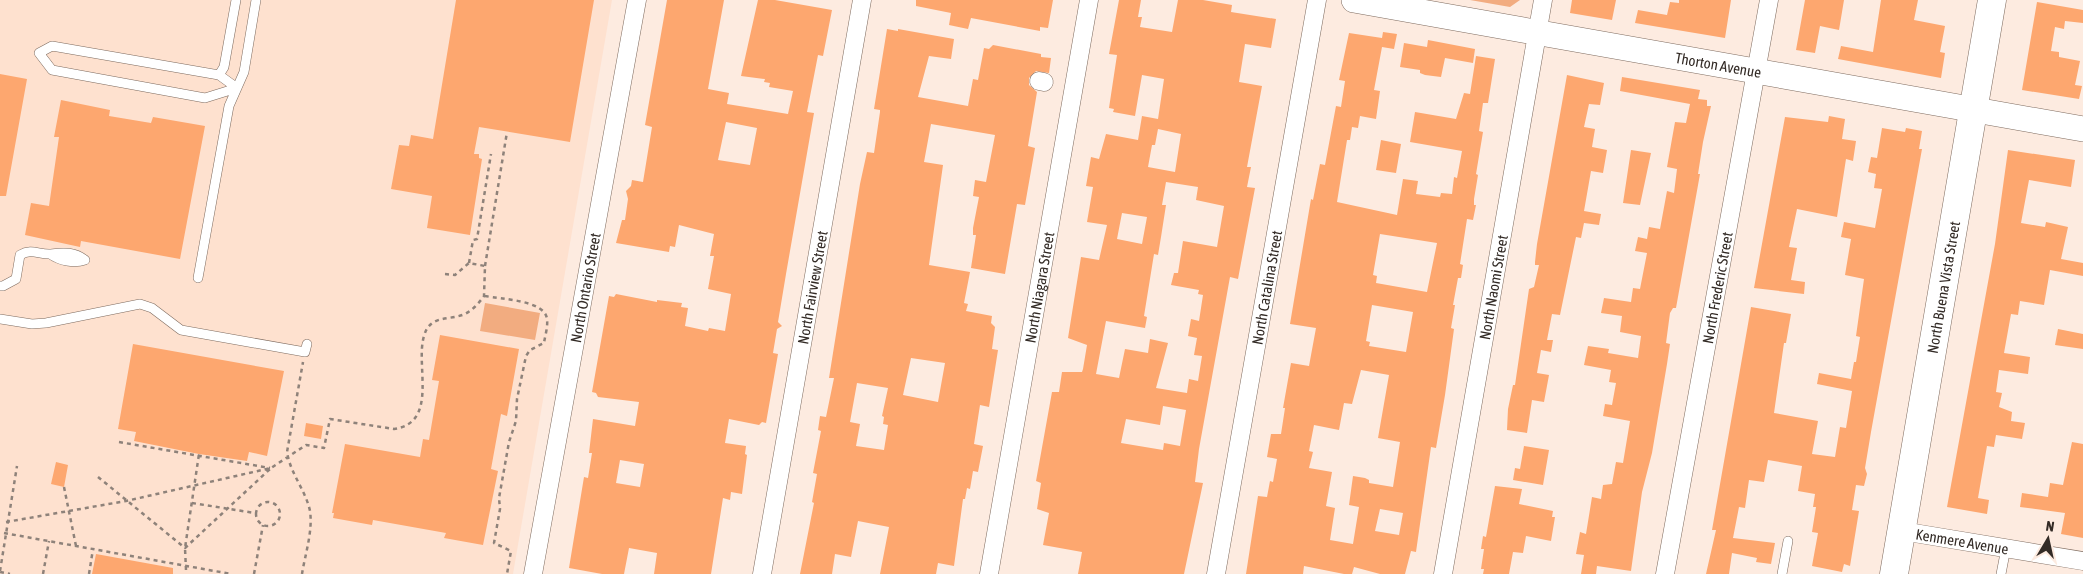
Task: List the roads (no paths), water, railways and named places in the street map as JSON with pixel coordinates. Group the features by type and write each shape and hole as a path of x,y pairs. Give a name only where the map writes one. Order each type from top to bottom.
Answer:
{"main road":[{"name":"North Buena Vista Street","path":"1894,574 1992,0"}],"street":[{"name":"North Ontario Street","path":"533,574 637,0"},
{"name":"North Fairview Street","path":"762,574 862,0"},
{"name":"North Niagara Street","path":"989,574 1089,0"},
{"name":"North Catalina Street","path":"1216,574 1317,0"},
{"name":"Thorton Avenue","path":"1354,0 2083,129"},
{"name":"North Naomi Street","path":"1444,574 1542,0"},
{"name":"North Frederic Street","path":"1665,574 1769,0"},
{"name":"Kenmere Avenue","path":"1902,531 2083,561"}],"lane":[{"path":"219,75 224,67 236,0"},
{"path":"198,278 229,106 244,72 256,0"},
{"path":"52,46 219,75 237,88 205,98 52,70 39,53 52,46"},
{"path":"0,286 16,280 20,255 29,250 50,254"},
{"path":"0,319 32,324 46,323 140,304 152,308 181,330 306,348"},
{"path":"1782,574 1788,541"},
{"path":"2001,574 2006,548"}]}
